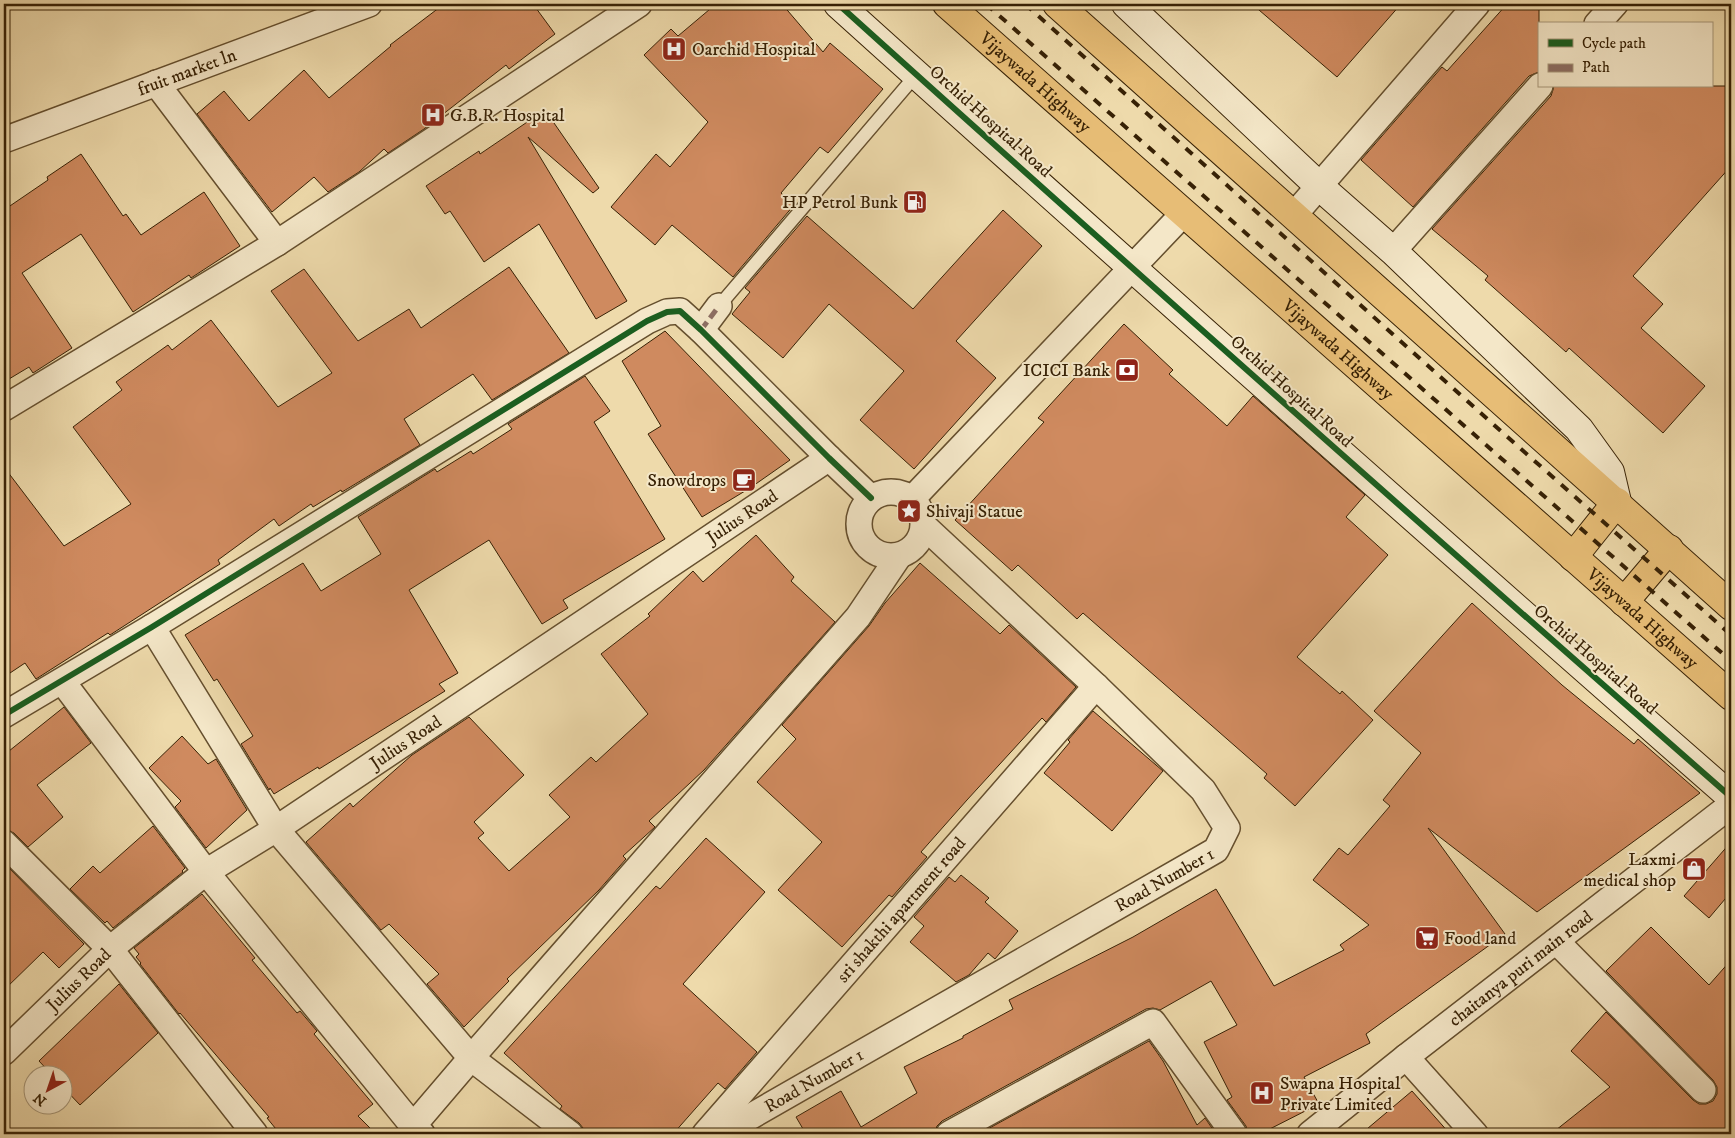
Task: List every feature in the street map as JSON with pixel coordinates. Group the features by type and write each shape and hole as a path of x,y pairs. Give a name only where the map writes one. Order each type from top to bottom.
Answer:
{"highway":[{"name":"Vijaywada Highway","path":"947,4 1731,696"},
{"path":"1057,4 1617,502 1731,606"},
{"path":"1573,557 1617,502"},
{"path":"1624,602 1668,549"}],"street":[{"name":"fruit market ln","path":"4,140 369,4"},
{"path":"4,408 277,244 639,4"},
{"name":"Orchid Hospital Road","path":"838,4 1131,268 1731,797"},
{"path":"1126,4 1319,186 1393,251 1578,429 1610,472 1617,502"},
{"path":"1294,216 1477,4"},
{"path":"1598,22 1614,4"},
{"path":"156,83 277,244"},
{"path":"1393,251 1538,88"},
{"path":"912,498 1184,213"},
{"path":"701,330 719,306"},
{"path":"4,715 152,627 647,321 667,312 680,311 701,330 871,498"},
{"name":"Julius Road","path":"4,1052 110,949 206,872 276,829 829,458"},
{"path":"888,492 898,492 912,498 922,514 924,526 918,543 910,551 899,556 877,554 864,541 859,529 860,515 864,506 871,498 888,492"},
{"name":"Road Number 1","path":"720,1134 1216,850 1227,828 1203,790 1096,686 924,526"},
{"path":"62,681 206,872 418,1130 471,1058 858,617 899,556"},
{"path":"152,627 276,829 471,1058 570,1134"},
{"name":"sri shakthi apartment road","path":"705,1134 1096,686"},
{"name":"chaitanya puri main road","path":"1310,1134 1406,1057 1731,805"},
{"path":"4,843 110,949 255,1134"},
{"path":"1556,941 1703,1090"},
{"path":"949,1134 1153,1022 1234,1134"},
{"path":"1406,1057 1475,1134"}],"lane":[{"path":"719,306 916,75"}],"building":[{"path":"444,4 533,4 555,34 509,69 506,65 424,129 388,153 384,149 359,172 328,192 314,177 272,212 197,114 224,91 249,121 304,70 329,98 390,45"},
{"path":"716,4 782,4 823,52 830,43 883,89 828,153 820,147 781,193 794,205 733,277 672,225 655,245 611,207 656,154 670,167 708,122 644,55 671,29 678,36"},
{"path":"1252,4 1401,4 1337,77"},
{"path":"1507,4 1539,4 1538,72 1529,76 1413,207 1361,160 1442,67 1447,71"},
{"path":"1712,86 1731,86 1731,166 1633,276 1663,304 1641,328 1705,386 1663,433 1569,348 1566,352 1485,280 1488,276 1432,229 1551,96 1553,88 1712,88"},
{"path":"545,110 599,188 593,193 528,137 627,301 596,319 539,224 484,262 450,211 445,214 426,186 479,151 480,154"},
{"path":"81,154 123,216 126,214 141,235 204,192 240,246 191,278 189,275 133,312 81,234 22,273 72,348 33,373 29,367 4,382 4,210 48,180 47,177"},
{"path":"1003,210 1042,246 956,341 996,378 914,469 860,420 904,371 829,304 783,358 732,314 750,292 745,288 807,216 913,309"},
{"path":"509,267 569,353 492,400 473,374 404,419 420,445 342,492 341,490 313,507 311,504 279,526 274,519 218,560 220,564 110,635 108,633 36,679 25,663 4,677 4,467 64,546 131,504 73,427 122,390 116,382 168,345 172,350 211,320 278,407 332,373 271,291 304,269 358,341 409,309 421,328"},
{"path":"1124,324 1173,370 1169,374 1227,426 1253,396 1365,495 1346,517 1388,555 1297,657 1340,694 1342,691 1373,720 1295,806 1264,778 1267,774 1083,613 1077,619 1018,565 1012,571 955,520 1044,422 1038,418"},
{"path":"665,331 790,460 750,488 702,517 648,434 661,426 622,361"},
{"path":"585,376 610,411 594,422 665,539 563,600 568,608 542,624 489,540 409,590 458,673 439,684 445,691 319,769 318,767 274,794 270,788 269,790 241,744 253,736 217,679 214,681 185,635 303,563 321,591 381,554 358,517 435,469 437,472 471,451 473,454 512,429 508,424"},
{"path":"756,535 794,577 791,581 835,622 704,770 649,821 655,827 623,856 626,859 599,890 507,979 509,981 464,1027 427,984 439,974 389,924 381,930 306,842 350,803 353,807 412,755 469,717 524,775 474,822 484,833 478,838 509,871 570,817 549,795 591,757 596,762 648,714 601,654 650,616 648,614 693,571 703,582"},
{"path":"920,563 1000,634 1009,625 1076,687 1046,722 1042,718 967,800 921,852 927,857 892,897 889,895 842,947 778,890 822,842 757,782 796,739 782,725 869,626 885,603"},
{"path":"1472,603 1562,685 1634,744 1638,739 1700,793 1537,912 1428,828 1505,934 1366,1034 1370,1043 1304,1077 1319,1104 1260,1134 1248,1134 1246,1126 1227,1100 1232,1097 1204,1042 1237,1025 1211,981 1160,1010 1146,1009 942,1121 937,1126 935,1132 931,1134 806,1134 796,1117 841,1091 861,1127 917,1093 904,1067 963,1038 963,1036 1013,1009 1009,1000 1133,937 1216,889 1274,986 1344,950 1340,945 1369,925 1313,880 1339,848 1348,855 1390,806 1383,800 1421,753 1374,711"},
{"path":"64,707 91,743 37,785 63,817 28,847 14,833 4,829 4,755"},
{"path":"1093,711 1163,771 1112,831 1044,773 1070,742 1068,740"},
{"path":"182,736 208,764 216,759 247,810 206,848 175,807 181,801 149,768"},
{"path":"153,826 185,868 183,872 113,928 107,921 105,923 70,889 93,866 100,873"},
{"path":"706,838 765,892 683,984 757,1052 725,1089 718,1083 673,1134 584,1134 583,1128 579,1123 560,1109 562,1106 504,1053 656,886 660,889"},
{"path":"1731,842 1731,892 1709,918 1684,896"},
{"path":"4,863 84,944 59,968 43,952 4,990"},
{"path":"961,875 989,898 985,902 1018,931 995,959 988,953 969,975 956,982 910,942 924,926 914,917 949,877 955,882"},
{"path":"202,894 255,958 252,960 297,1013 300,1011 317,1031 314,1034 373,1104 358,1116 376,1134 280,1134 267,1118 269,1117 179,1014 140,964 136,957 139,954 134,948"},
{"path":"1651,927 1709,985 1731,960 1731,1134 1551,1134 1610,1087 1571,1051 1606,1012 1693,1100 1699,1104 1706,1104 1713,1101 1717,1094 1717,1087 1713,1080 1606,971"},
{"path":"119,984 158,1033 80,1105 72,1097 72,1066 44,1066 39,1061"},
{"path":"1149,1041 1163,1061 1197,1125 1205,1118 1216,1134 986,1134 984,1131"},
{"path":"1412,1091 1450,1134 1361,1134"}],"railway":[{"path":"986,4 1731,661"},
{"path":"1025,4 1731,635"}],"marked path":[{"path":"701,330 719,306"}],"cycle path":[{"path":"838,4 1060,204 1731,797"},
{"path":"4,715 152,627 647,321 667,312 680,311 701,330 871,498"}],"place":[{"name":"Oarchid Hospital","path":"674,49"},
{"name":"G.B.R. Hospital","path":"433,115"},
{"name":"HP Petrol Bunk","path":"915,202"},
{"name":"ICICI Bank","path":"1127,370"},
{"name":"Snowdrops","path":"744,480"},
{"name":"Shivaji Statue","path":"909,511"},
{"name":"Laxmi medical shop","path":"1694,869"},
{"name":"Food land","path":"1427,938"},
{"name":"Swapna Hospital Private Limited","path":"1262,1093"}]}
